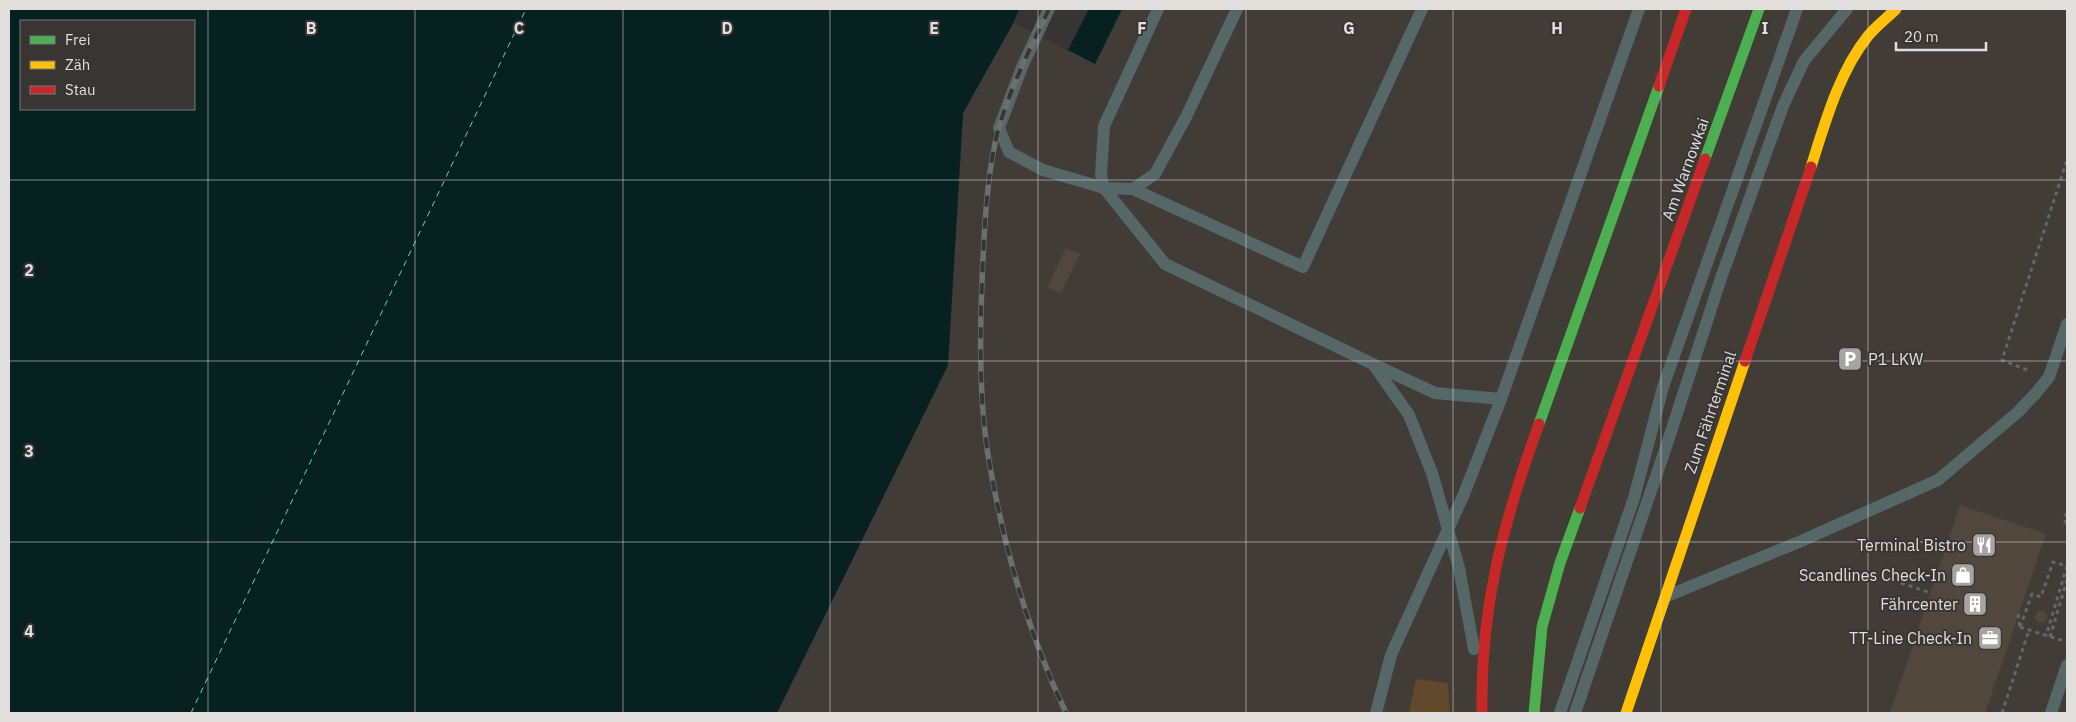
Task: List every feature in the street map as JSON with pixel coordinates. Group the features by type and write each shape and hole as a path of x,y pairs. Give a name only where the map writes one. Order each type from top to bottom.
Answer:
{"street":[{"path":"1482,713 1479,678 1490,597 1508,519 1686,9"},
{"name":"Am Warnowkai","path":"1534,713 1542,628 1560,563 1759,9"},
{"name":"Zum Fährterminal","path":"1626,713 1826,121 1853,58 1869,35 1896,9"}],"lane":[{"path":"1049,9 1022,67 999,128 1009,152 1043,170 1104,188 1133,189 1303,267 1422,9"},
{"path":"1158,9 1104,126 1101,175 1104,188 1166,264 1435,393 1501,399"},
{"path":"1133,189 1155,174 1186,117 1237,9"},
{"path":"1376,713 1391,654 1448,530 1501,399 1639,9"},
{"path":"1560,713 1634,498 1663,387 1797,9"},
{"path":"1575,713 1665,450 1722,275 1784,106 1804,61 1847,9"},
{"path":"1664,597 1799,542 1938,480 2018,412 2049,377 2067,324"},
{"path":"1372,364 1409,415 1432,473 1459,568 1479,678"},
{"path":"2055,710 2067,665"}],"path":[{"path":"2049,377 2002,360 2067,160"},
{"path":"2067,513 2064,518 2067,525"},
{"path":"2020,627 2032,594 2041,597 2053,562 2067,566 2046,636"},
{"path":"2050,637 2067,580"},
{"path":"1901,583 1931,593"},
{"path":"2018,614 2020,627"},
{"path":"2020,627 2067,642"},
{"path":"2002,713 2029,630"}],"shaded area":[{"path":"1019,9 1095,64 1122,9 2067,9 2067,713 777,713 948,365 963,113"},
{"path":"1416,679 1448,683 1450,713 1409,713"}],"water":[{"path":"9,9 1122,9 1095,64 1014,22 963,113 948,365 777,713 9,713"}],"pier":[{"path":"1019,9 1089,9 1068,50 1014,22"}],"building":[{"path":"1066,248 1080,254 1061,293 1047,288"},
{"name":"Fährcenter","path":"1960,505 2046,534 1985,713 1890,713"},
{"path":"2043,611 2046,612 2046,622 2039,623 2036,622 2035,615 2036,612"}],"ferry route":[{"path":"191,713 526,9"}],"railway":[{"path":"1049,9 1015,82 995,142 985,226 981,308 981,385 989,461 1010,558 1040,652 1066,713"}],"traffic: fast":[{"path":"1705,159 1759,9"},
{"path":"1539,424 1659,86"},
{"path":"1534,713 1542,627 1560,563 1580,508"}],"traffic: slow":[{"path":"1811,167 1834,99 1849,65 1868,36 1896,9"},
{"path":"1626,713 1745,361"}],"traffic: jam":[{"path":"1659,86 1686,9"},
{"path":"1580,508 1705,159"},
{"path":"1745,361 1811,167"},
{"path":"1482,713 1482,674 1485,637 1496,566 1515,496 1539,424"}],"place":[{"name":"P1 LKW","path":"1850,359"},
{"name":"Terminal Bistro","path":"1984,545"},
{"name":"Scandlines Check-In","path":"1963,575"},
{"name":"Fährcenter","path":"1975,604"},
{"name":"TT-Line Check-In","path":"1990,638"}]}
